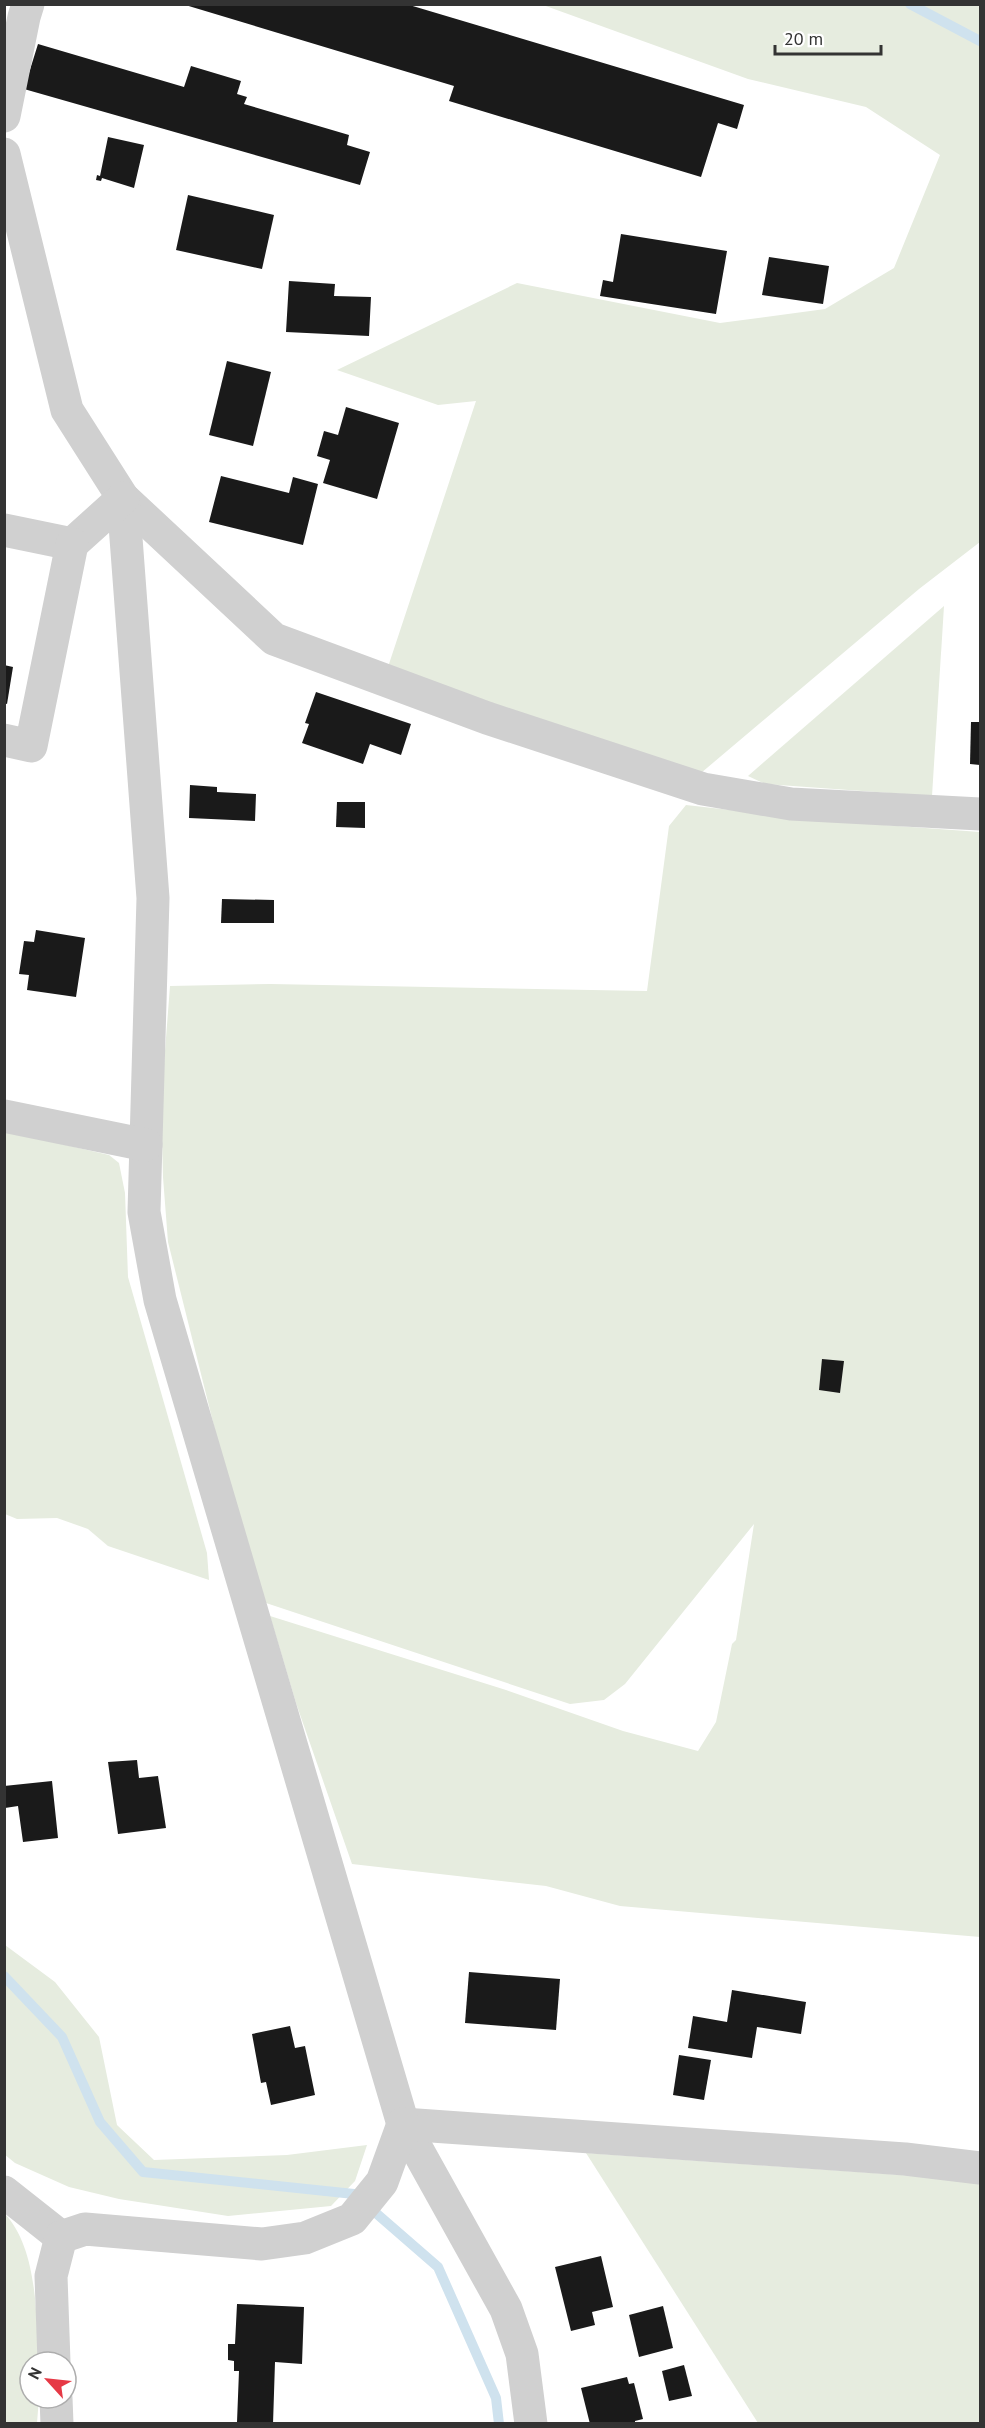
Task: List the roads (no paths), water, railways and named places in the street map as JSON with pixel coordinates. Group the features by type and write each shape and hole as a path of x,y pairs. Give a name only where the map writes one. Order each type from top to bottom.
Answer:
{"street":[{"path":"4,116 28,4"},
{"path":"4,154 67,410 123,498 274,639 487,718 703,789 791,804 981,814"},
{"path":"4,740 31,746 72,544 123,498"},
{"path":"123,498 153,898 144,1212 160,1300 403,2124 506,2309 522,2354 531,2424"},
{"path":"4,530 72,544"},
{"path":"4,1116 146,1145"},
{"path":"403,2124 904,2159 981,2168"},
{"path":"61,2236 84,2229 262,2244 305,2238 352,2219 382,2182 403,2124"},
{"path":"4,2192 61,2236"},
{"path":"54,2350 51,2276 61,2236"}],"waterway":[{"path":"910,4 980,41"},
{"path":"4,1976 62,2037 100,2122 143,2172 354,2194 438,2267 496,2398 499,2424"}]}
